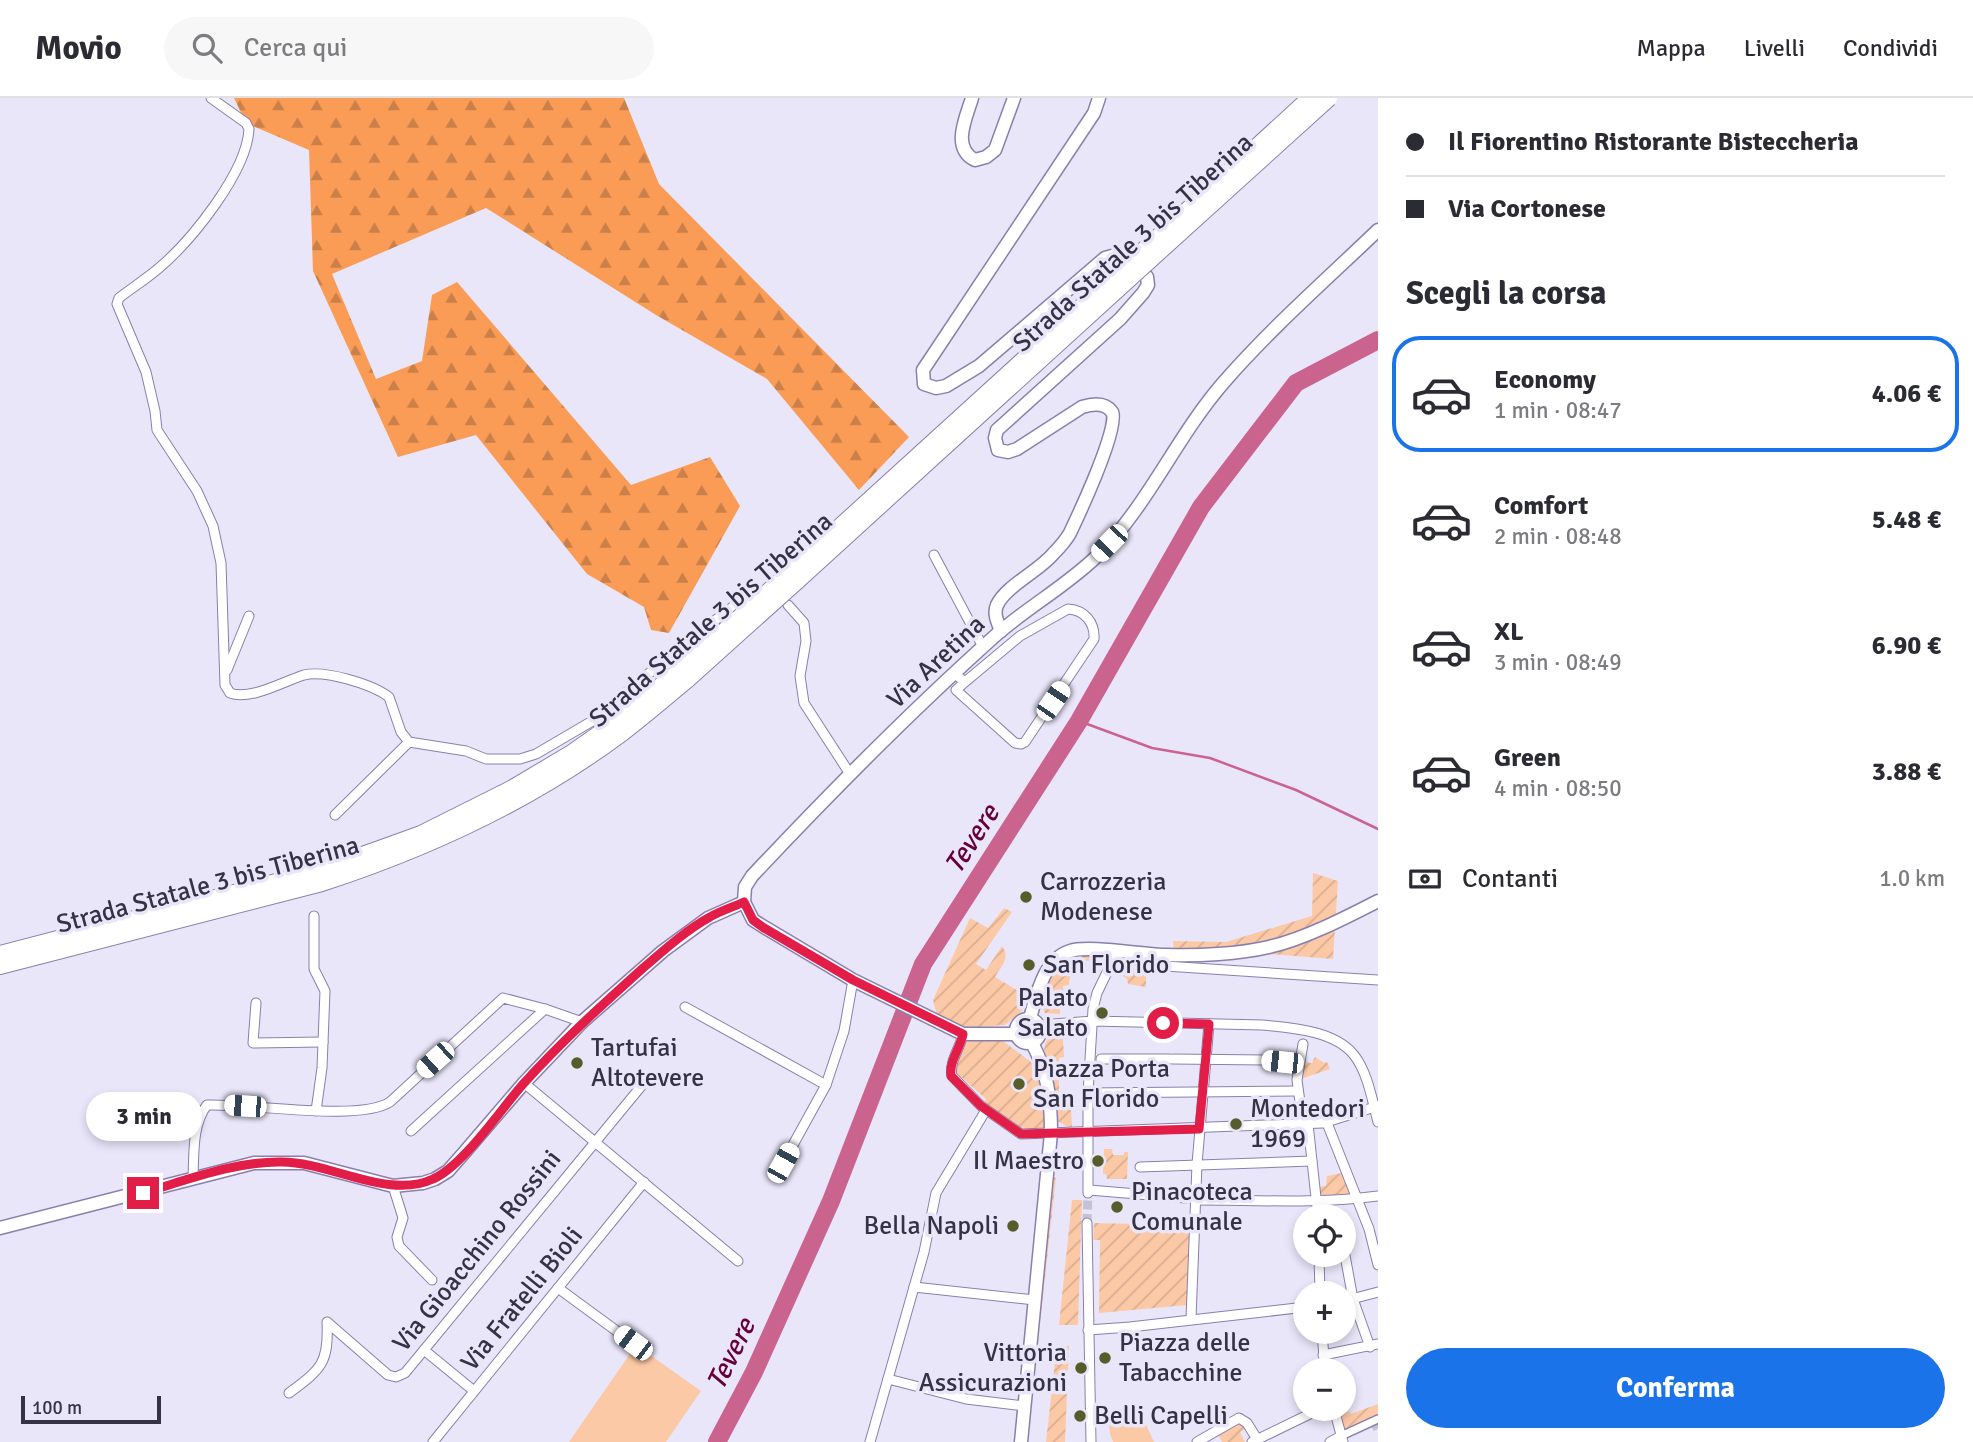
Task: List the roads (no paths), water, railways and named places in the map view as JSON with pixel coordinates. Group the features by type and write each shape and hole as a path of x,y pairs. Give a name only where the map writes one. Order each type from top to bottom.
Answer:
{"highway":[{"name":"Strada Statale 3 bis Tiberina","path":"1114,285 1310,98"},
{"name":"Strada Statale 3 bis Tiberina","path":"0,966 322,883 374,866 425,845 516,799 575,764 617,736 1114,285 1329,98"},
{"name":"Strada Statale 3 bis Tiberina","path":"0,954 318,871 421,834 511,789 570,754 685,674"}],"street":[{"path":"211,98 246,123 249,129 246,149 239,165 221,195 185,240 161,267 119,298 117,304 146,372 157,430 197,491 213,526 221,563 225,685 230,693 236,695 276,686 307,674 324,675 363,684 389,696 401,732 409,742 466,751 486,759 520,759 536,754 594,720 679,648 748,595"},
{"path":"972,98 961,146 965,155 975,160 986,157 995,150 1014,98"},
{"path":"1001,631 996,607 1003,597 1051,557 1068,535 1110,440 1115,418 1105,406 1082,407 1017,449 1008,452 998,450 995,438 997,430 1120,319 1143,293 1147,277 1126,256 1111,255 979,366 946,386 936,388 924,383 923,370 1094,113 1099,98"},
{"name":"Via Aretina","path":"744,902 745,887 752,876 850,774 960,678 983,647 1094,558 1124,528 1188,430 1223,383 1378,230"},
{"path":"934,555 983,647"},
{"path":"788,605 804,623 806,641 800,676 804,703 850,774"},
{"path":"1068,609 1077,609 1091,620 1094,639 1025,742 1021,744 1015,743 956,690 960,678 1020,636 1068,609"},
{"path":"225,675 249,617"},
{"path":"335,815 409,742"},
{"path":"1030,1018 1039,986 1047,971 1069,951 1159,955 1224,953 1267,948 1305,935 1378,901"},
{"path":"0,1228 254,1164 304,1163 393,1186 423,1183 448,1171 524,1083 582,1022 663,951 708,918 744,902 753,920 764,928 873,991 948,1028 963,1034 1016,1034 1024,1042 1032,1043 1038,1038 1041,1029 1037,1022 1030,1018 1019,1022 1016,1034"},
{"path":"314,916 314,969 325,991 316,1111"},
{"path":"1119,952 1097,993 1093,1021 1097,1059 1088,1093 1088,1192 1192,1199 1317,1201 1357,1200 1378,1196"},
{"path":"1159,955 1161,964 1165,967 1378,980"},
{"path":"783,1163 826,1085 844,1031 853,980"},
{"path":"193,1179 195,1139 201,1113 207,1105 316,1111 379,1109 396,1097 503,998 582,1022"},
{"path":"256,1003 253,1043 323,1042"},
{"path":"685,1007 826,1085"},
{"path":"411,1131 545,1009"},
{"path":"1041,1029 1053,1024 1093,1021 1262,1025 1305,1037 1326,1037 1347,1048 1362,1068 1376,1107 1378,1122"},
{"path":"1191,1319 1192,1199 1209,1024"},
{"path":"963,1034 951,1064 951,1076 986,1110 1021,1134 1306,1124 1326,1122 1376,1107"},
{"path":"1305,1037 1297,1091 1306,1124 1317,1204"},
{"path":"1021,1442 1051,1133 1051,1099 1046,1075 1041,1058 1032,1043"},
{"path":"1097,1059 1265,1060 1299,1064"},
{"name":"Via Gioacchino Rossini","path":"289,1393 321,1367 328,1343 327,1322 388,1376 396,1377 405,1373 648,1079"},
{"path":"524,1083 738,1261"},
{"path":"1088,1093 1297,1091"},
{"path":"870,1442 924,1252 936,1192 986,1110"},
{"path":"1326,1122 1366,1223 1378,1265"},
{"path":"1140,1167 1312,1161"},
{"name":"Via Fratelli Bioli","path":"433,1442 644,1182"},
{"path":"393,1186 403,1218 397,1237 399,1245 432,1280"},
{"path":"1087,1223 1091,1442"},
{"path":"914,1287 1035,1300"},
{"path":"558,1288 633,1343"},
{"path":"1356,1298 1378,1292"},
{"path":"1088,1330 1293,1308"},
{"path":"1323,1355 1374,1345 1356,1314"},
{"path":"1323,1344 1323,1358"},
{"path":"424,1350 474,1391"},
{"path":"888,1379 966,1399 1025,1406"},
{"path":"1197,1442 1239,1418 1247,1423 1255,1441 1296,1421"},
{"path":"1330,1442 1342,1439 1378,1419"},
{"path":"1337,1421 1342,1439"}],"waterway":[{"name":"Tevere","path":"717,1442 754,1372 831,1201 923,964 1079,721 1201,507 1296,383 1378,340"},
{"path":"1079,721 1152,748 1210,758 1296,790 1378,829"}],"tunnel":[{"path":"1087,1223 1088,1193"},
{"path":"1373,1421 1378,1429"}],"place":[{"name":"Carrozzeria Modenese","path":"1026,897"},
{"name":"San Florido","path":"1029,965"},
{"name":"Palato Salato","path":"1102,1013"},
{"name":"Tartufai Altotevere","path":"577,1063"},
{"name":"Piazza Porta San Florido","path":"1019,1084"},
{"name":"Montedori 1969","path":"1236,1124"},
{"name":"Il Maestro","path":"1098,1161"},
{"name":"Pinacoteca Comunale","path":"1117,1207"},
{"name":"Bella Napoli","path":"1013,1226"},
{"name":"Piazza delle Tabacchine","path":"1105,1358"},
{"name":"Vittoria Assicurazioni","path":"1081,1368"},
{"name":"Belli Capelli","path":"1080,1416"}]}
